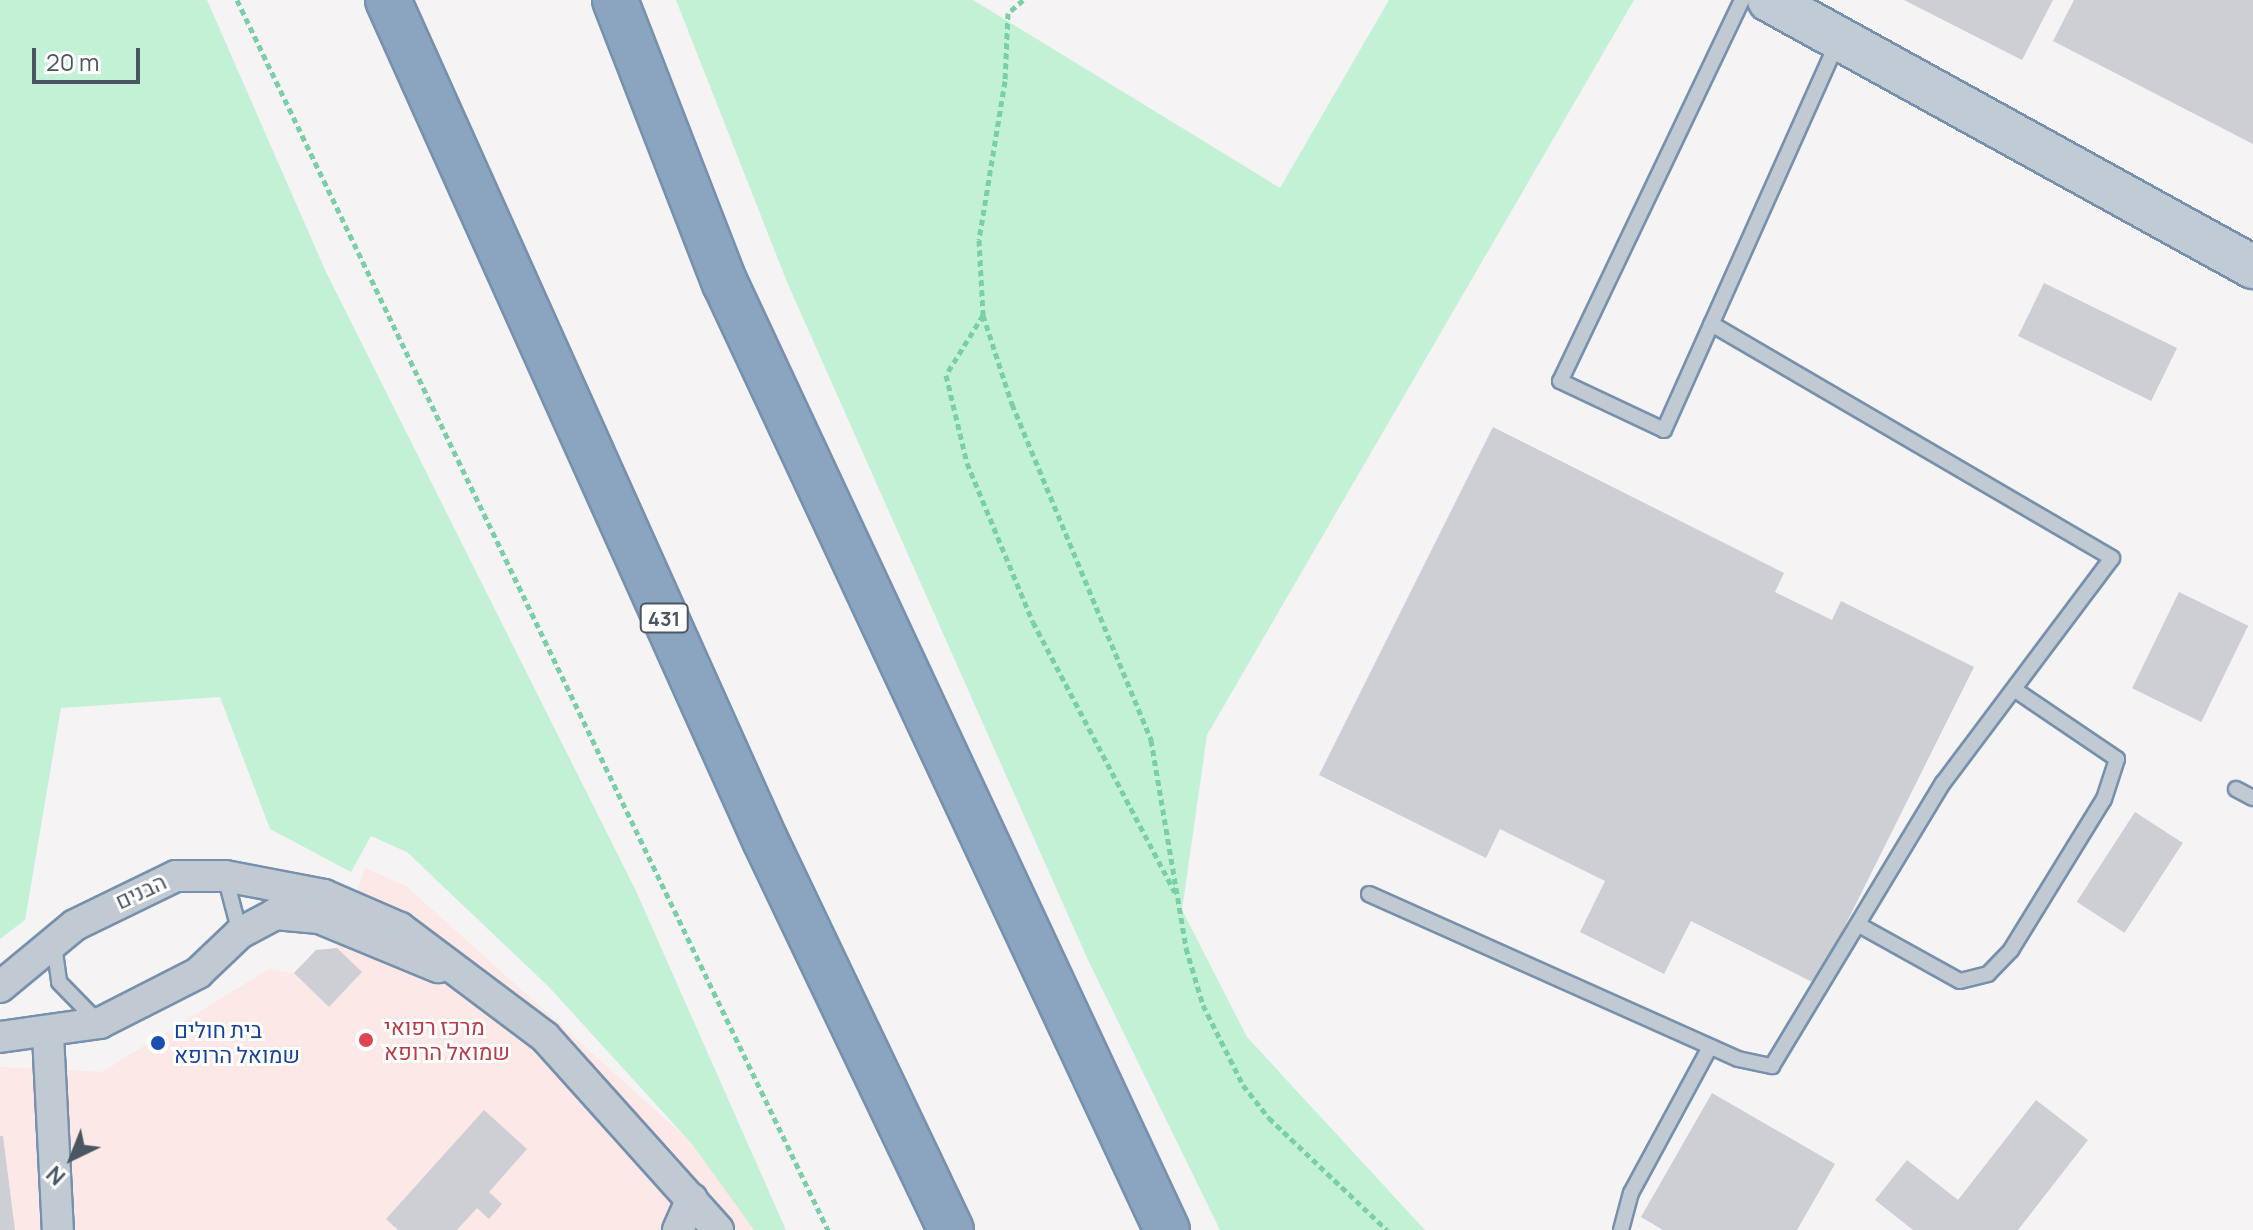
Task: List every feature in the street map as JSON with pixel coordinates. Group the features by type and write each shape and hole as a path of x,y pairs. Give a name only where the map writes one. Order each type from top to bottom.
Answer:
{"highway":[{"name":"431","path":"388,0 765,840 951,1230"},
{"path":"615,0 725,283 1167,1230"}],"street":[{"path":"1765,1 1839,37 2253,267"},
{"name":"הבנים","path":"0,987 75,925 158,881 225,876 348,917"},
{"path":"0,1037 48,1035 100,1023 198,973 240,933 275,914 348,917 400,928 545,1037 718,1230"},
{"path":"48,1035 58,1230"},
{"path":"678,1230 692,1199"}],"lane":[{"path":"1765,1 1560,381 1664,430 1839,37"},
{"path":"1369,894 1710,1047 1772,1066 1943,783 2112,558 1711,324"},
{"path":"1859,925 1960,981 1988,974 2011,950 2104,799 2117,759 2015,690"},
{"path":"2236,789 2253,798"},
{"path":"225,876 240,933"},
{"path":"54,945 59,982 100,1023"},
{"path":"1621,1230 1631,1193 1710,1047"}],"path":[{"path":"237,0 828,1230"},
{"path":"1023,0 1008,13 1005,81 979,240 983,315 1012,404 1151,740 1177,896 1203,1005 1243,1085 1387,1230"},
{"path":"983,315 946,375 967,463 1033,622 1177,896"}],"shaded area":[{"name":"מרכז רפואי שמואל הרופא","path":"365,868 406,886 693,1144 763,1230 0,1230 0,1067 102,1072 269,969 294,973 316,950 338,948"}],"green space":[{"path":"0,0 207,0 326,272 636,891 786,1230 754,1230 692,1144 549,987 407,852 371,836 351,872 270,829 220,697 61,708 25,920 0,939"},
{"path":"676,0 973,0 1280,188 1389,0 1634,0 1207,735 1182,910 1247,1037 1425,1230 1220,1230 1088,960 787,282"}],"building":[{"path":"1904,0 2053,0 2022,60"},
{"path":"2074,0 2253,0 2253,144 2053,41"},
{"path":"2044,283 2177,348 2151,401 2018,336"},
{"path":"1493,427 1784,573 1775,592 1832,620 1841,601 1974,667 1816,984 1691,921 1664,974 1580,932 1605,881 1500,829 1486,858 1319,775"},
{"path":"2179,592 2248,626 2201,722 2132,688"},
{"path":"2135,812 2183,843 2125,933 2077,902"},
{"path":"337,948 362,972 329,1007 294,973 316,950"},
{"path":"1712,1093 1835,1164 1797,1230 1663,1230 1641,1217"},
{"path":"2036,1100 2088,1140 2018,1230 1913,1230 1875,1200 1907,1160 1958,1200"},
{"path":"484,1110 527,1149 489,1192 502,1204 489,1219 477,1208 457,1230 398,1230 386,1219"},
{"path":"0,1136 3,1136 15,1230 0,1230"}],"place":[{"name":"מרכז רפואי שמואל הרופא","path":"366,1040"},
{"name":"בית חולים שמואל הרופא","path":"158,1043"}]}
